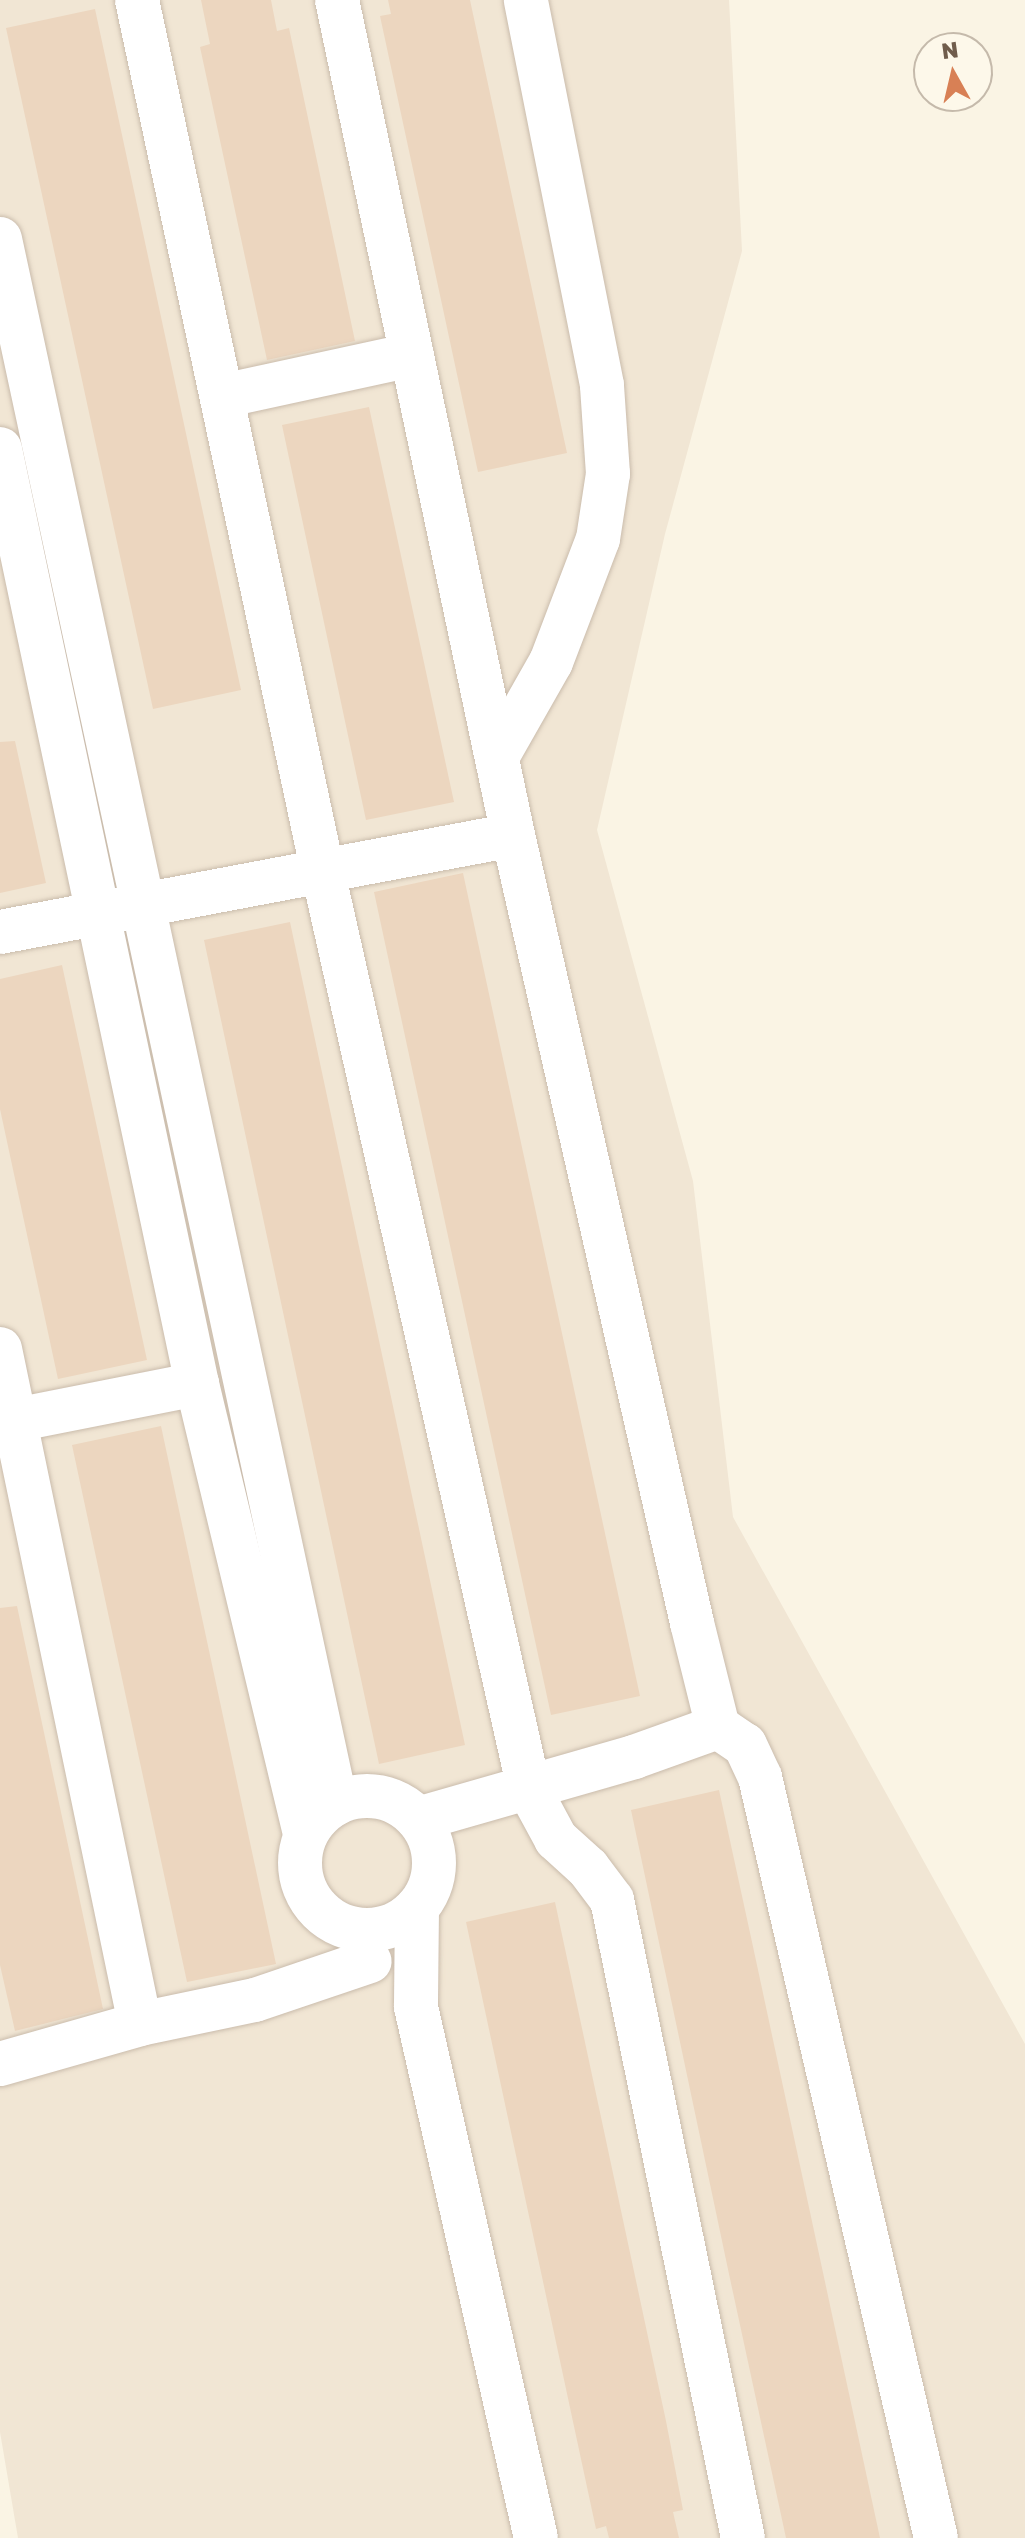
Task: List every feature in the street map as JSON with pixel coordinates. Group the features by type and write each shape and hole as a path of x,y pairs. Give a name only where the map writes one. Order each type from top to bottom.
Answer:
{"street":[{"path":"137,0 322,868 529,1789 556,1839 588,1868 612,1900 743,2538"},
{"path":"337,0 513,835 718,1727 745,1745 760,1777 936,2538"},
{"path":"497,757 551,662 598,539 608,474 602,385 526,0"},
{"path":"0,239 5,285 336,1803"},
{"path":"222,396 412,355"},
{"path":"0,449 197,1384 305,1835"},
{"path":"0,932 322,868 513,835"},
{"path":"0,1349 7,1422 140,2024"},
{"path":"7,1422 197,1384"},
{"path":"418,1819 529,1789 718,1727"},
{"path":"340,1925 382,1929 417,1908 428,1892 434,1864 428,1836 418,1819 380,1797 336,1803 305,1835 299,1855 307,1897 340,1925 370,1961 416,2007"},
{"path":"417,1908 416,2007 536,2538"},
{"path":"0,2064 140,2024 255,2000 370,1961"}],"shaded area":[{"path":"0,0 729,0 742,251 665,534 597,830 693,1181 733,1517 1025,2044 1025,2538 18,2538 0,2432"}],"building":[{"path":"201,0 271,0 277,31 289,28 355,341 267,360 200,47 210,44"},
{"path":"388,0 470,0 567,453 478,472 380,16 391,14"},
{"path":"95,9 241,690 153,709 6,28"},
{"path":"369,407 454,802 366,820 282,425"},
{"path":"15,741 46,883 0,893 0,742"},
{"path":"463,873 640,1696 551,1715 374,892"},
{"path":"290,922 465,1745 379,1764 204,940"},
{"path":"62,965 147,1360 58,1379 0,1109 0,979"},
{"path":"161,1426 276,1964 187,1982 72,1445"},
{"path":"17,1606 103,2009 15,2031 0,1965 0,1608"},
{"path":"719,1790 880,2538 786,2538 729,2274 631,1810"},
{"path":"555,1902 666,2421 683,2510 673,2512 679,2538 609,2538 606,2526 596,2529 466,1922"}]}
